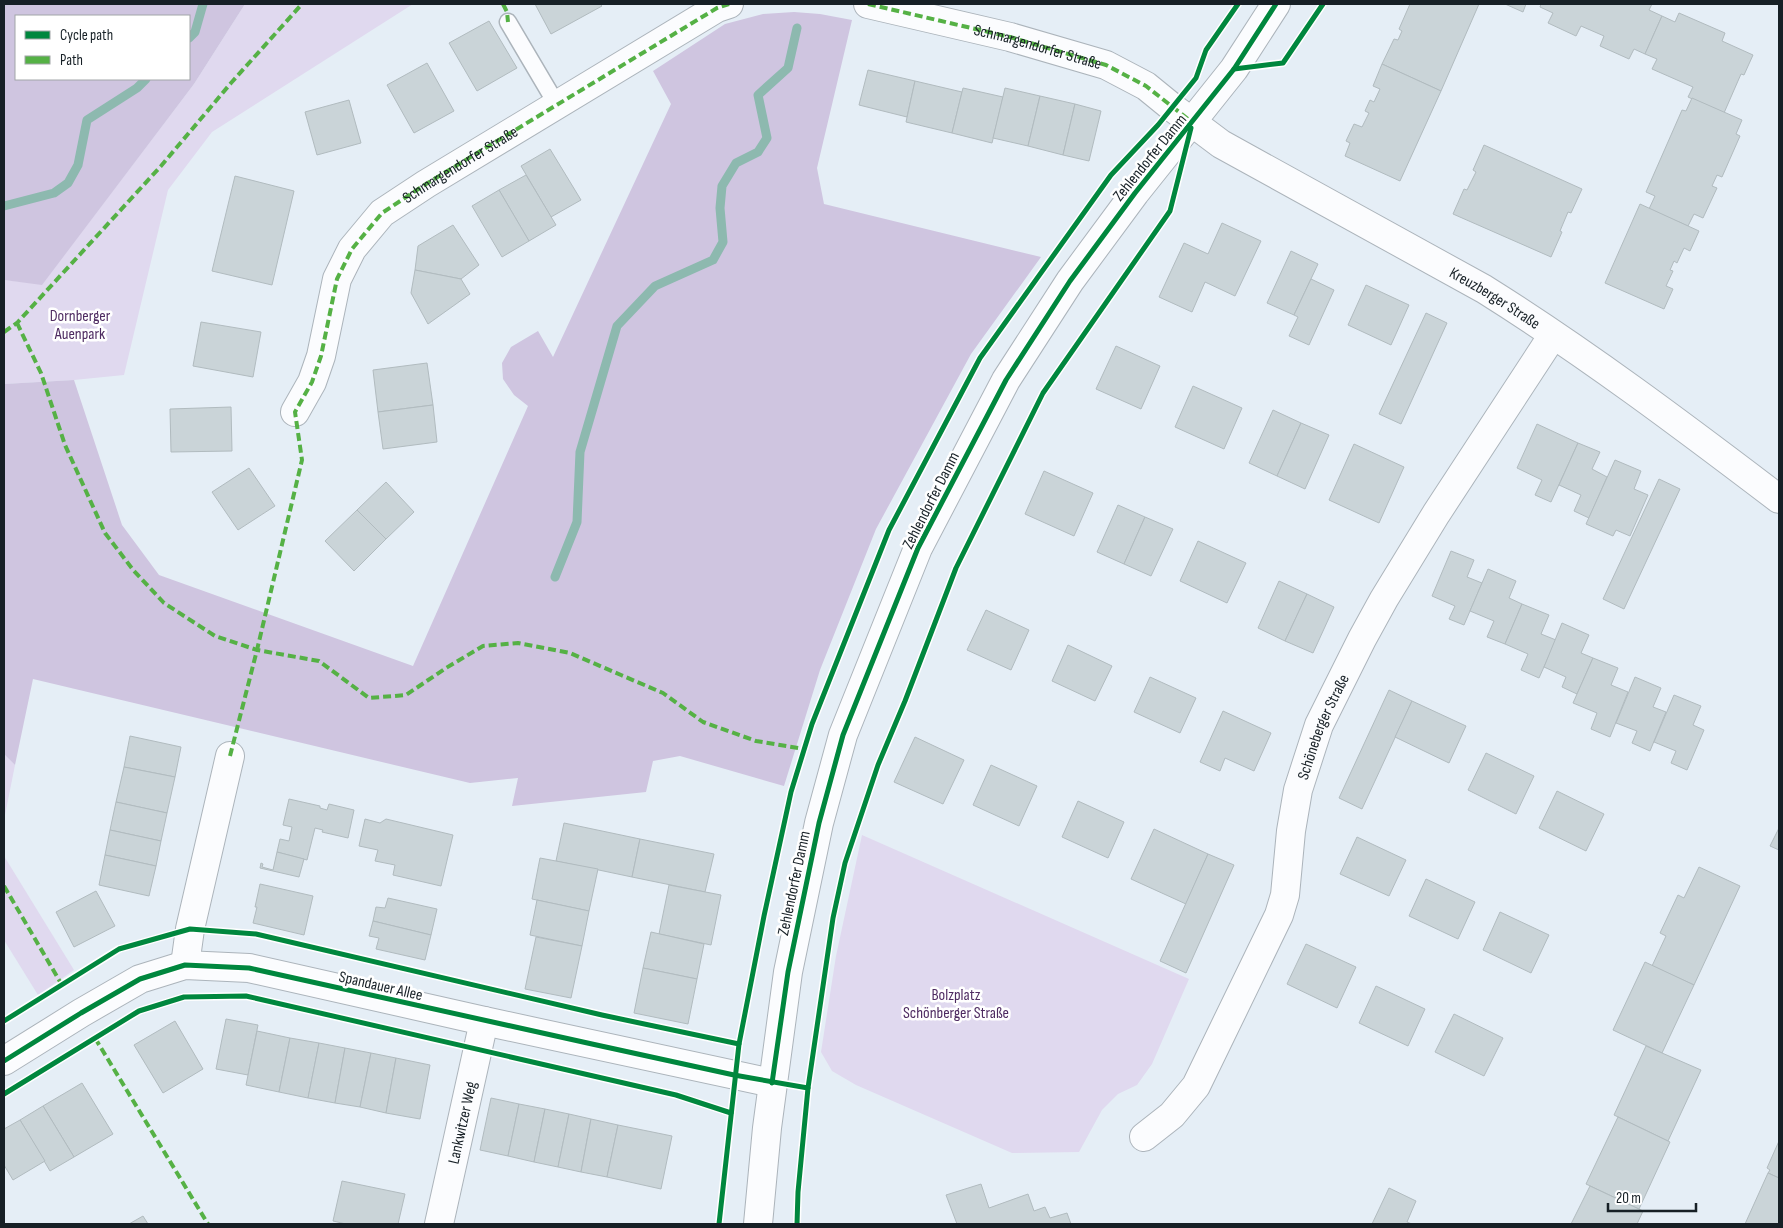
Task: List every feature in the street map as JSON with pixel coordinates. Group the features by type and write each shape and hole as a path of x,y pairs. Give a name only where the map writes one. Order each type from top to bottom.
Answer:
{"street":[{"name":"Schmargendorfer Straße","path":"295,412 312,382 321,356 337,279 352,249 382,213 426,184 716,8 729,4"},
{"name":"Schmargendorfer Straße","path":"868,4 1010,37 1106,65 1146,86 1193,123"},
{"name":"Zehlendorfer Damm","path":"758,1224 772,1082 788,972 821,814 843,735 918,548 1006,380 1059,298 1112,222 1193,123 1234,69 1276,4"},
{"name":"Kreuzberger Straße","path":"1193,123 1221,144 1484,288 1668,414 1779,499"},
{"name":"Schöneberger Straße","path":"1144,1137 1172,1115 1196,1086 1279,915 1285,895 1291,831 1298,790 1319,725 1362,639 1436,514 1553,335"},
{"path":"185,965 190,929 230,756"},
{"name":"Spandauer Allee","path":"4,1061 140,979 185,965 249,968 484,1021 772,1082"},
{"name":"Lankwitzer Weg","path":"439,1224 484,1021"}],"lane":[{"path":"508,22 557,105"}],"green space":[{"name":"Dornberger Auenpark","path":"245,4 413,4 212,132 168,190 124,375 4,384 4,280 42,284 194,84"},
{"path":"4,754 15,765 4,820"},
{"name":"Bolzplatz Schönberger Straße","path":"862,835 1189,979 1152,1064 1137,1085 1118,1094 1102,1110 1079,1152 1012,1153 856,1085 832,1071 821,1052 836,956"},
{"path":"4,856 74,970 38,995 4,940"}],"shaded area":[{"path":"4,4 245,4 194,84 42,285 4,280"},
{"path":"794,12 820,14 852,20 817,168 824,204 1041,257 971,354 876,529 820,670 784,786 680,756 653,761 646,792 512,806 518,778 470,783 33,679 15,765 4,754 4,384 74,380 122,525 159,575 413,666 528,406 514,395 503,379 502,363 511,347 538,331 553,357 671,104 653,71 725,24 763,14"}],"building":[{"path":"535,4 600,4 602,6 551,34"},
{"path":"1410,4 1479,4 1441,91 1382,64 1394,39 1398,40 1402,31 1399,29"},
{"path":"1505,4 1526,4 1523,12"},
{"path":"1541,4 1652,4 1649,10 1662,16 1645,54 1634,49 1629,59 1600,46 1604,36 1581,26 1576,36 1548,23 1553,13 1540,7"},
{"path":"1679,13 1725,33 1722,41 1753,55 1744,75 1741,74 1724,113 1688,97 1693,87 1652,69 1657,59 1645,54 1662,16 1675,22"},
{"path":"489,21 517,68 477,91 449,43"},
{"path":"427,63 454,111 414,133 387,85"},
{"path":"1382,64 1441,91 1400,181 1345,156 1350,143 1346,141 1354,124 1362,127 1369,113 1365,111 1370,100 1374,102 1380,89 1373,86"},
{"path":"868,70 915,81 907,117 859,105"},
{"path":"915,81 962,92 952,133 906,122"},
{"path":"963,88 1003,97 992,143 952,133"},
{"path":"1005,88 1040,96 1028,146 993,138"},
{"path":"1040,96 1075,104 1063,155 1028,146"},
{"path":"1692,98 1742,120 1736,134 1740,136 1722,177 1717,175 1712,186 1717,188 1703,218 1694,214 1688,226 1649,209 1655,196 1646,192 1682,110 1686,111"},
{"path":"349,100 361,143 317,155 305,112"},
{"path":"1075,104 1101,111 1089,161 1063,155"},
{"path":"1484,145 1582,189 1571,213 1568,212 1551,257 1453,214 1464,189 1467,190 1476,172 1473,170"},
{"path":"550,149 581,200 551,217 521,166"},
{"path":"526,175 556,225 529,241 499,190"},
{"path":"235,176 294,191 272,285 212,271"},
{"path":"499,190 529,241 502,257 472,206"},
{"path":"1640,204 1699,231 1690,251 1684,248 1677,263 1674,261 1670,270 1673,271 1666,286 1673,289 1664,309 1605,283"},
{"path":"1222,223 1261,241 1235,296 1205,282 1192,312 1159,297 1184,243 1208,254"},
{"path":"453,225 479,265 461,279 415,270 418,246"},
{"path":"1291,251 1318,264 1294,315 1267,303"},
{"path":"415,270 461,279 470,294 428,324 411,293"},
{"path":"1311,279 1334,290 1309,345 1289,336 1298,317 1294,315"},
{"path":"1366,285 1409,305 1391,345 1348,325"},
{"path":"1426,313 1447,323 1401,424 1379,414"},
{"path":"201,322 261,332 253,377 193,366"},
{"path":"1116,346 1160,366 1141,409 1096,389"},
{"path":"427,363 433,405 378,412 373,370"},
{"path":"1193,386 1242,408 1224,449 1175,427"},
{"path":"433,405 437,442 383,449 378,412"},
{"path":"231,407 232,451 171,452 170,409"},
{"path":"1273,410 1301,423 1277,476 1249,463"},
{"path":"1301,423 1329,435 1305,489 1277,476"},
{"path":"1537,424 1578,443 1551,502 1535,495 1542,480 1517,468"},
{"path":"1578,443 1600,452 1592,469 1607,477 1589,518 1574,511 1581,495 1559,485"},
{"path":"1354,444 1404,467 1379,523 1329,500"},
{"path":"1615,460 1641,471 1634,489 1648,495 1630,536 1616,530 1613,536 1586,524"},
{"path":"249,468 275,506 238,530 212,492"},
{"path":"1044,471 1093,493 1074,536 1025,514"},
{"path":"1659,479 1680,489 1624,609 1603,599"},
{"path":"386,482 414,512 386,539 357,510"},
{"path":"1118,505 1145,517 1124,564 1097,552"},
{"path":"357,510 386,539 354,571 325,541"},
{"path":"1145,517 1173,529 1151,576 1124,564"},
{"path":"1198,541 1246,563 1227,603 1180,581"},
{"path":"1451,551 1474,560 1467,577 1482,583 1464,625 1449,619 1455,606 1432,596"},
{"path":"1488,569 1516,581 1509,598 1522,604 1505,644 1487,637 1494,621 1470,611"},
{"path":"1279,581 1307,594 1285,641 1258,628"},
{"path":"1307,594 1334,607 1313,653 1285,641"},
{"path":"1522,604 1549,615 1541,634 1556,640 1539,678 1521,670 1528,654 1505,644"},
{"path":"986,610 1029,630 1011,670 967,650"},
{"path":"1562,623 1589,635 1581,653 1593,658 1577,694 1562,687 1566,677 1544,667"},
{"path":"1068,645 1112,666 1095,701 1052,681"},
{"path":"1593,658 1618,668 1611,685 1628,692 1610,737 1591,729 1597,713 1573,703"},
{"path":"1150,677 1196,698 1180,733 1134,712"},
{"path":"1635,677 1661,688 1653,707 1666,712 1650,751 1632,743 1637,731 1616,723"},
{"path":"1389,690 1412,701 1362,809 1339,798"},
{"path":"1674,695 1701,706 1693,725 1704,730 1687,770 1671,763 1676,751 1654,742"},
{"path":"1412,701 1466,726 1449,763 1395,737"},
{"path":"1223,711 1271,733 1254,771 1225,758 1220,771 1200,762"},
{"path":"130,736 181,747 175,777 124,767"},
{"path":"915,737 964,760 943,804 894,782"},
{"path":"1486,753 1534,776 1516,814 1468,790"},
{"path":"991,765 1037,786 1019,826 973,805"},
{"path":"124,767 175,777 167,813 116,802"},
{"path":"1557,791 1604,814 1586,851 1539,828"},
{"path":"289,799 320,806 320,808 327,810 329,804 354,810 348,838 322,832 323,830 315,828 307,860 277,852 280,839 289,841 292,827 283,825"},
{"path":"1078,801 1124,822 1108,858 1062,837"},
{"path":"116,802 167,813 161,841 110,830"},
{"path":"365,819 380,823 386,819 453,835 441,886 393,875 395,865 375,861 378,850 359,846"},
{"path":"564,823 640,839 632,877 556,861"},
{"path":"1779,828 1779,850 1770,846"},
{"path":"1154,829 1208,854 1186,904 1131,879"},
{"path":"110,830 161,841 156,866 105,855"},
{"path":"1357,837 1406,860 1389,896 1340,874"},
{"path":"640,839 714,854 705,892 632,877"},
{"path":"277,852 304,859 299,877 260,868 261,863 263,864 262,867 273,870"},
{"path":"1208,854 1234,865 1186,973 1160,961"},
{"path":"105,855 156,866 149,896 99,885"},
{"path":"540,858 598,869 589,911 532,899"},
{"path":"1699,867 1740,886 1694,985 1652,966 1666,936 1660,933 1678,895 1684,898"},
{"path":"1426,879 1475,902 1458,939 1409,916"},
{"path":"260,884 313,896 304,935 253,923"},
{"path":"669,885 721,895 711,945 659,934"},
{"path":"96,891 115,926 74,947 56,912"},
{"path":"388,898 437,909 431,935 373,921 376,907 385,908"},
{"path":"537,900 589,911 582,946 530,935"},
{"path":"1500,912 1549,935 1531,973 1483,950"},
{"path":"373,921 431,935 425,960 376,949 379,938 369,936"},
{"path":"651,932 704,944 697,979 643,968"},
{"path":"536,937 582,946 571,998 525,989"},
{"path":"1306,944 1356,967 1337,1008 1287,984"},
{"path":"1645,962 1694,985 1662,1053 1613,1030"},
{"path":"643,968 697,979 688,1024 634,1013"},
{"path":"1376,986 1425,1009 1408,1046 1359,1023"},
{"path":"1454,1014 1503,1038 1484,1076 1435,1052"},
{"path":"226,1019 258,1025 248,1075 216,1069"},
{"path":"175,1021 203,1069 163,1093 134,1045"},
{"path":"257,1031 290,1038 279,1092 246,1085"},
{"path":"290,1038 319,1043 308,1098 279,1092"},
{"path":"319,1043 345,1048 335,1103 308,1098"},
{"path":"1646,1046 1701,1070 1668,1141 1614,1115"},
{"path":"345,1048 371,1053 360,1107 335,1103"},
{"path":"371,1053 396,1058 386,1113 360,1107"},
{"path":"396,1058 430,1065 420,1119 386,1113"},
{"path":"82,1083 113,1134 74,1157 43,1106"},
{"path":"491,1098 519,1104 508,1156 480,1150"},
{"path":"519,1104 545,1109 534,1162 508,1156"},
{"path":"43,1106 74,1157 50,1171 20,1120"},
{"path":"545,1109 569,1114 558,1167 534,1162"},
{"path":"569,1114 591,1119 581,1172 558,1167"},
{"path":"1618,1117 1670,1142 1639,1209 1586,1184"},
{"path":"591,1119 618,1125 607,1177 581,1172"},
{"path":"20,1120 45,1161 13,1180 4,1165 4,1129"},
{"path":"618,1125 672,1136 661,1189 607,1177"},
{"path":"1779,1141 1779,1178 1768,1173 1770,1170 1767,1168"},
{"path":"1768,1173 1779,1178 1779,1224 1745,1224"},
{"path":"342,1181 405,1194 398,1224 346,1224 333,1221"},
{"path":"981,1184 989,1208 1028,1194 1034,1211 1045,1207 1050,1218 1067,1213 1071,1224 957,1224 946,1195"},
{"path":"1590,1186 1643,1211 1637,1224 1571,1224"},
{"path":"1389,1188 1416,1201 1407,1222 1412,1224 1372,1224"},
{"path":"143,1216 148,1224 129,1224"}],"waterway":[{"path":"190,37 195,32 203,4"},
{"path":"555,577 577,522 580,452 617,326 655,286 713,260 723,242 720,208 722,186 736,163 758,152 767,138 758,95 788,68 797,28"},
{"path":"4,206 54,193 68,183 78,165 87,120 137,88 145,80"}],"marked path":[{"path":"4,332 17,323 161,166 231,83 302,4"},
{"path":"503,4 507,12 508,22"},
{"path":"230,756 302,460 295,412 312,382 321,356 337,279 352,249 382,213 426,184 717,8 729,4"},
{"path":"868,4 1010,37 1106,65 1146,86 1193,123"},
{"path":"17,323 41,373 65,445 105,533 134,571 164,603 215,636 257,650 319,661 369,698 406,695 483,646 518,643 570,653 663,693 703,722 756,741 804,749"},
{"path":"4,886 62,985"},
{"path":"95,1038 208,1224"}],"cycle path":[{"path":"719,1224 739,1044 791,792 812,724 889,530 980,358 1111,175 1158,125 1196,78 1206,50 1238,4"},
{"path":"772,1083 788,972 819,823 843,735 918,548 1006,380 1070,281 1135,193 1234,69 1276,4"},
{"path":"1234,69 1283,63 1323,4"},
{"path":"797,1224 798,1192 808,1088 833,918 845,863 878,765 905,701 956,568 1043,393 1170,211 1191,128"},
{"path":"4,1021 119,949 190,929 256,934 602,1015 739,1044"},
{"path":"4,1061 140,979 185,965 249,968 734,1075 808,1088"},
{"path":"4,1094 139,1011 184,997 246,996 676,1095 731,1113"}]}
